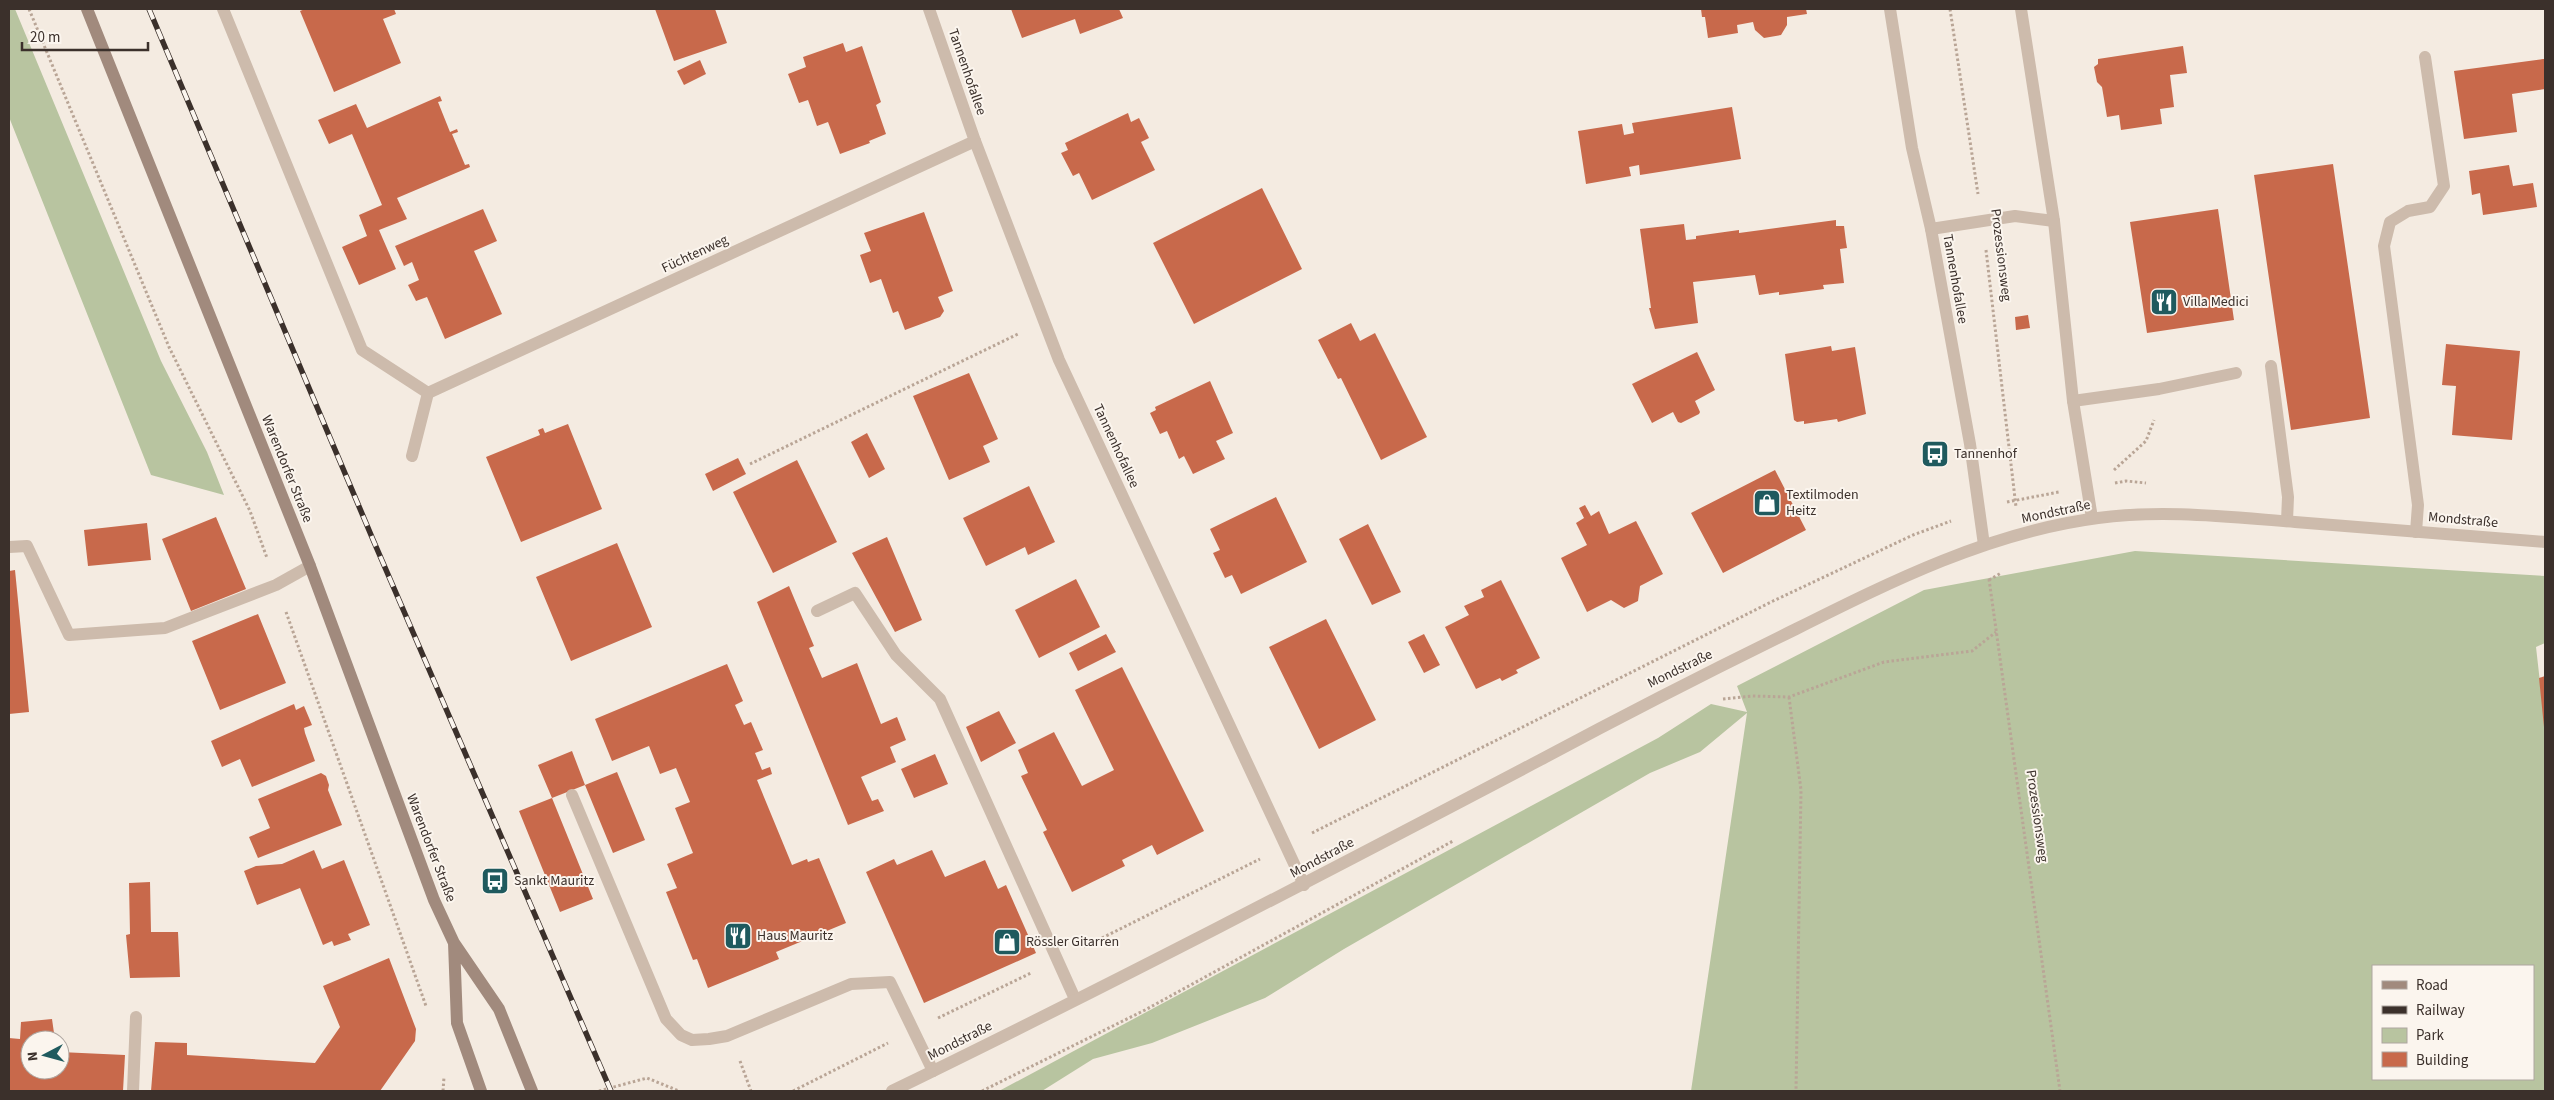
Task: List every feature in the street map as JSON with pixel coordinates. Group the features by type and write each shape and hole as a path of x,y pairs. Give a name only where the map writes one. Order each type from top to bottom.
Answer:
{"main road":[{"name":"Warendorfer Straße","path":"87,9 310,566 434,900 454,943 499,1009 532,1091"},
{"name":"Warendorfer Straße","path":"454,943 457,1024 481,1091"}],"street":[{"path":"223,9 362,350 428,393 412,456"},
{"name":"Tannenhofallee","path":"929,9 976,141 1046,320 1059,360 1304,885"},
{"path":"1890,9 1912,148 1931,229"},
{"path":"2021,9 2054,221 2073,401 2092,518"},
{"path":"2416,532 2418,505 2384,246 2390,222 2408,211 2430,207 2444,186 2425,57"},
{"name":"Füchtenweg","path":"428,393 976,141"},
{"name":"Tannenhofallee","path":"1984,546 1970,444 1931,229 2015,216 2054,221"},
{"path":"2271,366 2288,497 2287,522"},
{"path":"2073,401 2159,389 2236,373"},
{"name":"Mondstraße","path":"892,1091 1304,885 1660,696 1887,584 1940,561 1984,546 2019,535 2092,518 2140,513 2198,514 2545,542"},
{"path":"9,547 27,546 69,635 165,628 276,585 310,566"},
{"path":"817,611 855,593 896,655 940,698 1075,999"},
{"path":"572,795 666,1019 681,1035 692,1040 727,1036 851,984 890,982 933,1071"},
{"path":"133,1091 136,1017"}],"path":[{"path":"29,9 169,347 250,511 428,1014"},
{"name":"Prozessionsweg","path":"1950,9 1982,220 2019,535"},
{"path":"750,464 1046,320"},
{"path":"2086,488 2116,470 2146,442 2156,416 2159,389"},
{"path":"793,1091 1771,602 1913,535 1979,510"},
{"name":"Prozessionsweg","path":"1984,546 2060,1091"},
{"path":"1989,580 2005,570"},
{"path":"1719,700 1752,696 1789,697 1884,662 1972,651 1996,632"},
{"path":"1789,697 1801,790 1796,1091"},
{"path":"982,1091 1145,1010 1457,839"},
{"path":"443,1091 445,1074"},
{"path":"600,1091 647,1078 679,1091"}],"green space":[{"path":"9,9 15,9 161,361 207,452 224,495 151,475 9,117"},
{"path":"2135,551 2545,576 2545,643 2536,647 2545,727 2545,1091 1691,1091 1747,713 1700,752 1650,773 1344,949 1265,998 1152,1043 1093,1059 1042,1091 999,1091 1658,738 1711,704 1747,712 1737,686 1924,590"}],"building":[{"path":"305,9 394,9 396,14 383,19 401,63 334,92 300,11"},
{"path":"655,9 715,9 727,43 674,61"},
{"path":"1011,9 1119,9 1123,18 1080,34 1075,19 1022,38"},
{"path":"1701,9 1806,9 1807,14 1787,17 1787,25 1781,35 1764,38 1755,30 1753,22 1737,25 1738,33 1708,38 1705,17 1702,17"},
{"path":"843,43 846,52 862,46 881,102 876,105 886,134 869,141 870,143 840,154 828,122 817,126 808,100 799,103 788,74 806,67 803,57"},
{"path":"2183,46 2187,73 2170,75 2174,107 2160,109 2162,124 2121,130 2119,115 2107,117 2102,87 2097,82 2094,67 2098,64 2098,59"},
{"path":"2545,59 2545,89 2512,94 2517,132 2464,139 2454,71"},
{"path":"700,60 706,74 684,85 677,71"},
{"path":"440,96 442,101 438,102 450,132 457,129 458,132 452,134 465,165 469,164 470,167 397,198 407,219 379,230 396,269 359,285 342,247 367,236 359,215 382,205 352,134 329,144 318,120 356,104 367,128"},
{"path":"1732,107 1741,159 1640,175 1639,165 1629,167 1631,176 1586,184 1578,131 1622,124 1624,135 1634,133 1632,123"},
{"path":"1128,113 1131,122 1139,118 1149,138 1141,142 1155,170 1092,200 1079,173 1073,176 1061,153 1068,150 1065,143"},
{"path":"2333,164 2370,418 2291,430 2254,175"},
{"path":"2509,165 2513,186 2533,183 2537,207 2483,215 2480,193 2472,195 2469,171"},
{"path":"1262,188 1302,269 1194,324 1153,243"},
{"path":"483,209 497,241 474,251 502,314 445,339 427,297 416,301 408,285 419,280 412,262 404,266 395,246"},
{"path":"2218,209 2234,320 2147,333 2130,222"},
{"path":"924,212 953,291 938,297 944,311 940,317 905,330 898,311 893,313 881,279 870,283 860,255 871,251 864,233"},
{"path":"1836,220 1836,226 1844,226 1847,248 1840,249 1844,283 1823,285 1824,289 1779,295 1779,292 1759,295 1755,275 1693,282 1698,323 1655,329 1649,308 1651,308 1640,229 1684,224 1686,240 1696,239 1696,236 1739,230 1739,233"},
{"path":"2028,315 2030,328 2016,330 2015,317"},
{"path":"1351,323 1360,341 1375,333 1427,437 1381,460 1341,378 1338,379 1318,340"},
{"path":"2446,344 2520,351 2512,440 2452,435 2456,386 2442,385"},
{"path":"1831,346 1832,351 1855,347 1866,414 1838,422 1837,419 1804,424 1804,421 1797,422 1794,420 1785,354"},
{"path":"1697,352 1715,390 1695,401 1700,412 1699,414 1681,423 1678,422 1673,412 1652,423 1632,384"},
{"path":"969,373 998,439 983,446 990,462 949,480 913,396"},
{"path":"1210,381 1233,433 1216,441 1225,459 1193,474 1184,456 1179,459 1167,431 1160,434 1150,413 1156,410 1155,407"},
{"path":"568,424 602,509 521,542 486,457 540,435 538,430 543,428 545,433"},
{"path":"867,433 885,469 869,478 851,442"},
{"path":"738,458 746,474 713,491 705,474"},
{"path":"797,460 837,542 773,573 733,492"},
{"path":"1775,470 1806,530 1723,573 1691,513"},
{"path":"1029,486 1055,542 1028,555 1025,547 986,566 963,518"},
{"path":"1276,497 1307,562 1241,594 1232,575 1225,578 1213,553 1220,550 1210,529"},
{"path":"1585,505 1591,516 1599,511 1609,534 1636,521 1663,574 1640,586 1638,601 1624,608 1611,600 1587,612 1561,558 1587,545 1576,523 1584,518 1579,508"},
{"path":"216,517 246,589 191,611 162,539"},
{"path":"147,523 151,560 88,566 84,530"},
{"path":"1368,524 1401,592 1372,605 1339,539"},
{"path":"887,537 922,620 895,632 852,553"},
{"path":"617,543 652,627 571,661 536,577"},
{"path":"15,570 29,712 9,714 9,571"},
{"path":"1076,579 1100,627 1039,658 1015,610"},
{"path":"1501,580 1540,658 1516,670 1518,673 1502,681 1500,678 1476,689 1445,627 1469,615 1464,606 1484,597 1481,590"},
{"path":"789,586 814,646 809,648 822,678 857,663 881,724 897,717 906,740 890,747 896,762 861,777 872,801 878,799 884,811 848,825 757,602"},
{"path":"258,614 286,683 220,710 192,641"},
{"path":"1326,619 1376,720 1319,749 1269,647"},
{"path":"1106,634 1116,652 1078,671 1069,653"},
{"path":"1424,634 1440,665 1424,673 1408,642"},
{"path":"727,664 743,701 735,705 744,725 751,722 763,750 755,753 762,770 770,767 772,774 757,780 792,865 807,859 808,862 819,858 846,923 776,952 779,959 708,988 697,959 693,960 666,892 677,888 667,864 693,853 675,808 690,802 676,768 660,774 649,746 612,761 595,719"},
{"path":"1122,667 1204,831 1157,855 1152,845 1122,860 1125,866 1072,892 1043,832 1047,830 1021,776 1028,773 1018,750 1054,732 1082,786 1114,770 1075,690"},
{"path":"2545,676 2545,727 2544,727 2539,678"},
{"path":"294,704 296,710 304,706 312,725 304,728 315,761 252,787 240,759 222,767 211,741"},
{"path":"999,711 1016,743 981,762 966,727"},
{"path":"572,751 585,785 552,798 538,765"},
{"path":"935,754 948,784 914,798 901,769"},
{"path":"617,772 645,840 613,853 585,785"},
{"path":"321,773 326,776 329,785 328,790 342,825 258,858 249,837 270,828 258,799"},
{"path":"552,798 593,899 560,912 519,811"},
{"path":"314,850 322,869 344,860 370,925 348,934 351,940 334,946 332,941 323,945 300,888 257,905 244,871 256,866 282,864"},
{"path":"932,850 945,877 985,860 998,889 1006,885 1036,953 924,1003 866,872 894,859 897,865"},
{"path":"150,882 151,932 178,932 180,977 130,978 126,935 130,934 129,883"},
{"path":"389,958 416,1029 415,1041 380,1091 151,1091 155,1042 187,1043 187,1055 315,1063 340,1027 323,986"},
{"path":"52,1019 54,1030 21,1030 21,1022"},
{"path":"9,1038 20,1039 20,1080 70,1080 70,1052 125,1055 123,1091 9,1091"}],"railway":[{"path":"149,9 374,542 611,1091"}],"place":[{"name":"Villa Medici","path":"2164,302"},
{"name":"Tannenhof","path":"1935,454"},
{"name":"Textilmoden Heitz","path":"1767,503"},
{"name":"Sankt Mauritz","path":"495,881"},
{"name":"Haus Mauritz","path":"738,936"},
{"name":"Rössler Gitarren","path":"1007,942"}]}
